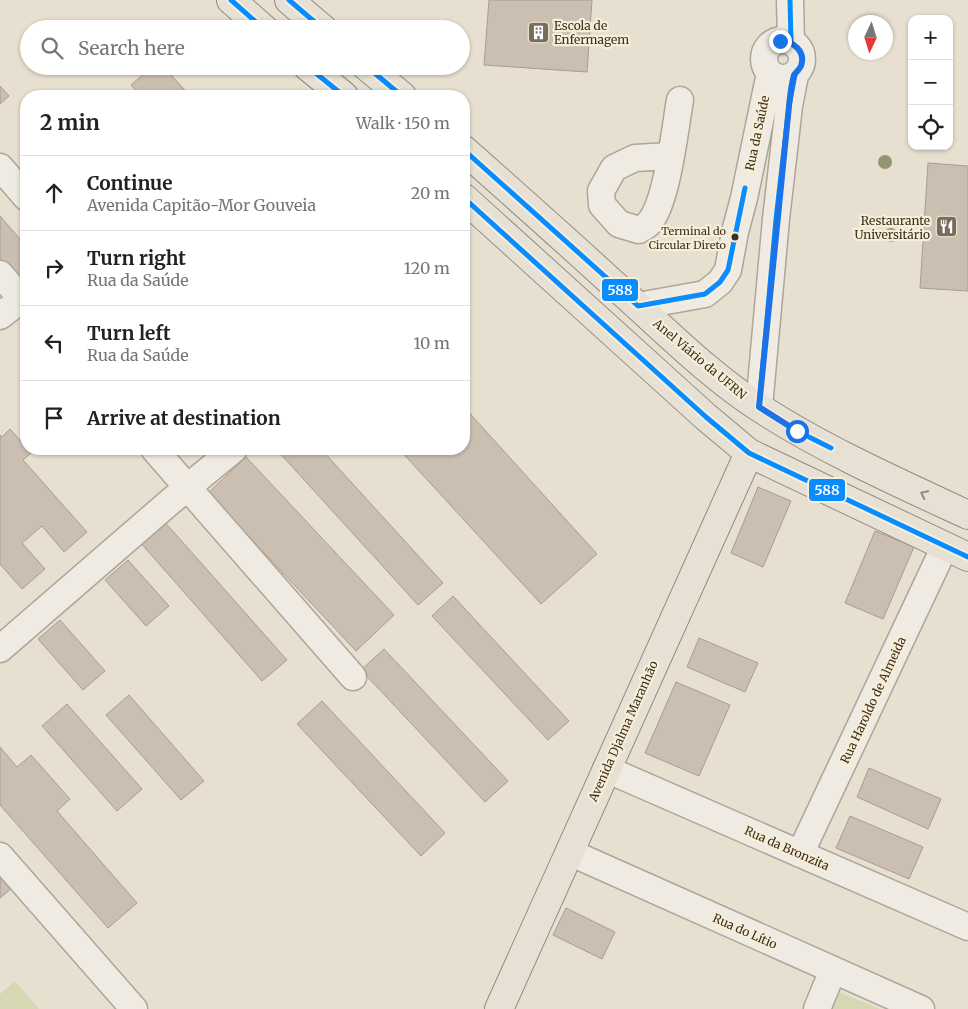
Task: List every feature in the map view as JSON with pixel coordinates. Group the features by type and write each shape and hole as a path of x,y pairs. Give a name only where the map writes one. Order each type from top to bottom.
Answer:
{"main road":[{"path":"231,0 254,20"},
{"path":"290,0 313,20"},
{"path":"318,75 337,90"},
{"path":"377,75 395,90"},
{"name":"Anel Viário da UFRN","path":"470,155 720,379 797,431 968,515"},
{"path":"470,203 706,417 749,453 956,552"},
{"name":"Avenida Djalma Maranhão","path":"499,1009 749,453"}],"street":[{"name":"Rua da Saúde","path":"782,74 765,67 764,59 769,46 780,41 792,42 790,0"},
{"name":"Rua da Saúde","path":"638,306 705,294 720,282 728,270 735,232 782,74"},
{"name":"Rua da Saúde","path":"759,407 777,210 789,106 782,74"},
{"path":"670,156 680,100"},
{"path":"0,167 20,190"},
{"path":"0,274 20,296"},
{"path":"0,316 20,304"},
{"path":"159,455 353,677"},
{"path":"0,649 227,455"},
{"name":"Rua Haroldo de Almeida","path":"800,854 956,552"},
{"name":"Rua da Bronzita","path":"606,768 968,927"},
{"name":"Rua do Lítio","path":"569,852 921,1009"},
{"path":"0,856 134,1009"},
{"path":"817,1009 833,970"}],"green space":[{"path":"15,981 39,1009 0,1009 0,994"},
{"path":"833,990 880,1009 825,1009"}],"building":[{"name":"Escola de Enfermagem","path":"489,0 592,0 587,72 484,65"},
{"path":"143,75 171,75 185,90 136,90 131,85"},
{"path":"0,86 9,96 0,104"},
{"name":"Restaurante Universitário","path":"928,163 968,166 968,291 920,288"},
{"path":"0,216 20,239 20,283 0,260"},
{"path":"470,414 597,554 541,604 404,455 470,455"},
{"path":"10,429 20,440 20,455 29,455 23,460 87,532 64,552 42,526 22,543 45,569 22,589 0,564 0,435 2,437"},
{"path":"281,455 326,455 443,583 418,605"},
{"path":"246,457 394,615 356,651 208,493"},
{"path":"758,487 791,501 763,567 731,553"},
{"path":"163,520 287,660 262,681 139,541"},
{"path":"875,531 914,547 883,619 845,603"},
{"path":"128,560 169,606 146,626 105,580"},
{"path":"453,596 569,721 548,740 432,616"},
{"path":"60,620 105,671 83,690 38,639"},
{"path":"699,638 758,663 745,692 687,667"},
{"path":"384,649 508,781 485,802 361,670"},
{"path":"676,682 730,705 699,776 645,753"},
{"path":"129,695 204,781 181,800 106,715"},
{"path":"322,701 445,833 421,856 297,724"},
{"path":"67,704 142,789 117,811 42,726"},
{"path":"0,747 17,767 31,755 70,799 57,811 137,903 108,928 0,805"},
{"path":"869,768 941,799 928,829 857,797"},
{"path":"850,816 923,847 909,879 836,848"},
{"path":"0,874 12,888 0,898"},
{"path":"566,908 615,932 602,959 553,935"}],"transit line":[{"name":"588","path":"231,0 254,20"},
{"name":"588","path":"289,0 312,20"},
{"name":"588","path":"790,0 791,42"},
{"name":"588","path":"318,75 337,90"},
{"name":"588","path":"377,75 395,90"},
{"name":"588","path":"795,75 789,106 776,219 759,407 797,431 831,448"},
{"name":"588","path":"470,155 638,306 705,294 720,282 728,270 745,188"},
{"name":"588","path":"470,203 706,417 749,453 968,557"}],"place":[{"name":"Escola de Enfermagem","path":"538,32"},
{"name":"Restaurante Universitário","path":"946,227"},
{"name":"Terminal do Circular Direto","path":"735,237"}],"route":[{"path":"780,41 792,42 797,46 802,60 800,68 795,75 789,106 776,220 759,407 797,431"}]}
